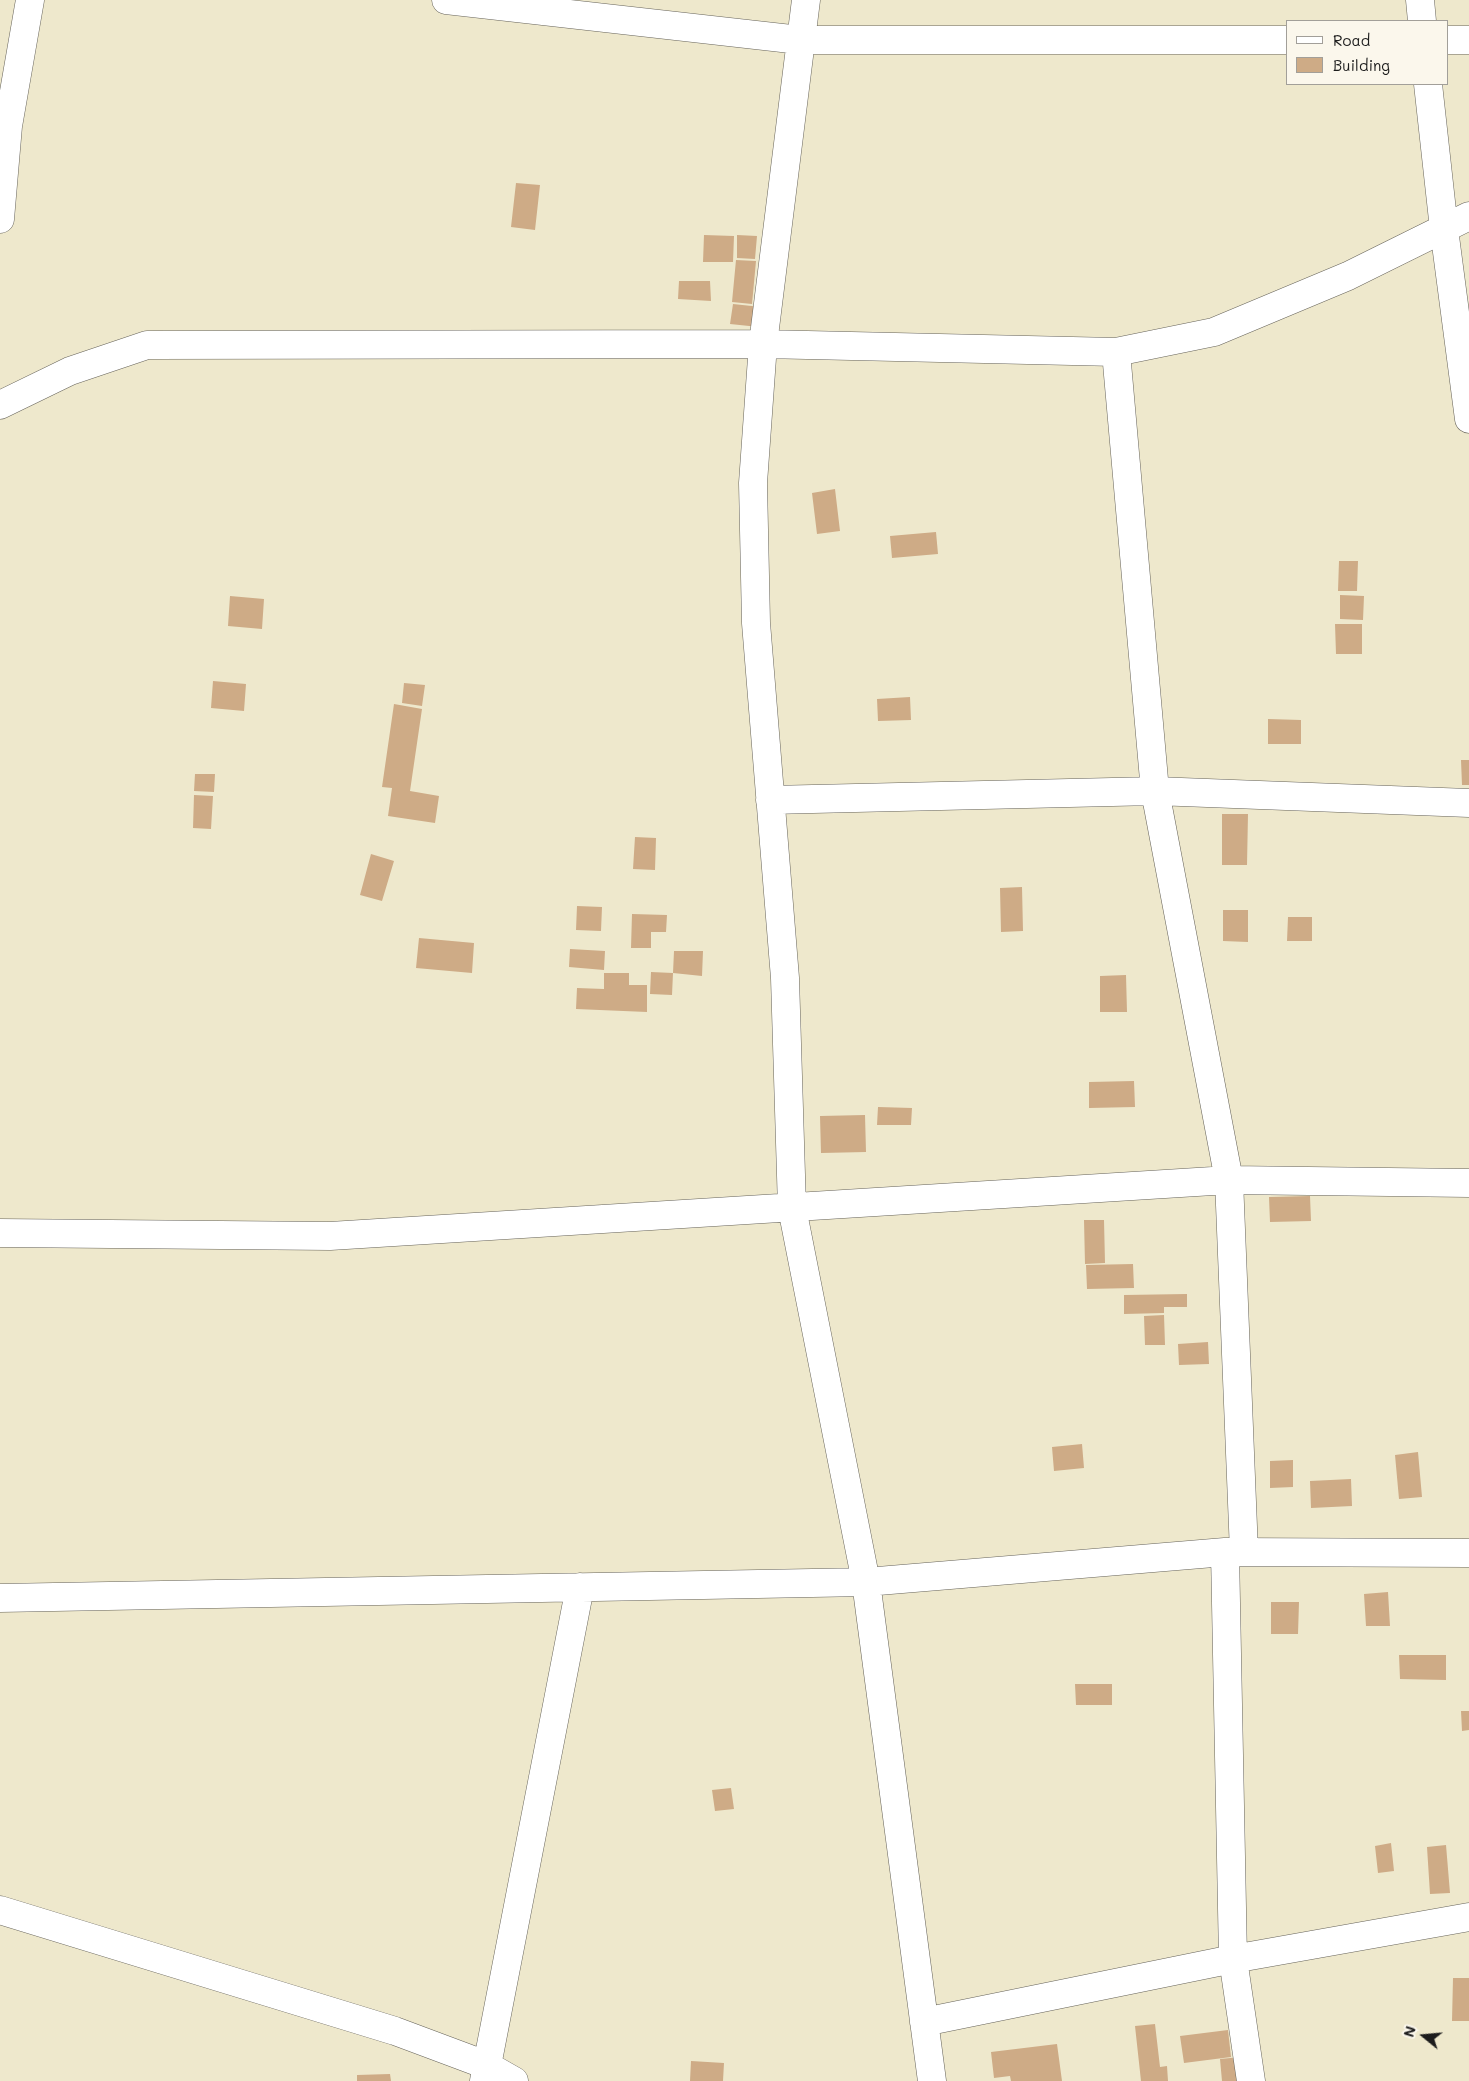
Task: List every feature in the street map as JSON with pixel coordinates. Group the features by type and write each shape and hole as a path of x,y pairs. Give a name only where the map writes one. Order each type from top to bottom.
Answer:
{"street":[{"path":"0,219 8,126 30,0"},
{"path":"446,0 800,40 1286,40"},
{"path":"806,0 763,344 753,483 756,623 785,978 792,1208 866,1582 932,2081"},
{"path":"1420,0 1422,20"},
{"path":"1449,40 1469,40"},
{"path":"1428,85 1444,229 1469,417"},
{"path":"0,405 70,371 147,345 763,344 1116,352 1214,332 1348,276 1469,216"},
{"path":"1116,352 1155,791 1229,1180 1234,1552 1232,1959 1251,2081"},
{"path":"770,800 1155,791 1469,803"},
{"path":"0,1233 330,1236 1229,1180 1469,1183"},
{"path":"0,1598 866,1582 1234,1552 1469,1553"},
{"path":"485,2073 580,1587"},
{"path":"0,1910 395,2031 485,2073 514,2081"},
{"path":"924,2022 1232,1959 1469,1917"}],"building":[{"path":"516,183 540,185 535,230 511,227"},
{"path":"704,235 734,236 733,262 703,262"},
{"path":"737,235 757,236 755,259 737,258"},
{"path":"736,260 756,261 752,304 732,302"},
{"path":"679,281 710,281 711,301 678,299"},
{"path":"733,304 761,307 759,327 730,324"},
{"path":"835,489 840,531 817,534 812,493"},
{"path":"936,532 938,554 892,558 890,536"},
{"path":"1339,561 1358,561 1357,591 1338,591"},
{"path":"1340,595 1364,596 1363,620 1340,619"},
{"path":"230,596 264,599 262,629 228,626"},
{"path":"1335,624 1362,624 1362,654 1336,654"},
{"path":"213,681 246,684 244,711 211,708"},
{"path":"404,683 425,685 422,706 402,703"},
{"path":"910,697 911,720 878,721 877,699"},
{"path":"394,704 422,709 410,791 439,796 435,823 388,816 392,788 382,787"},
{"path":"1268,719 1301,720 1301,744 1268,744"},
{"path":"1461,760 1469,760 1469,785 1462,785"},
{"path":"195,774 215,774 214,792 194,791"},
{"path":"194,795 213,796 211,829 193,828"},
{"path":"1222,814 1248,814 1247,865 1222,865"},
{"path":"635,837 656,838 655,870 633,869"},
{"path":"371,854 394,861 382,901 360,895"},
{"path":"1022,887 1023,931 1001,932 1000,888"},
{"path":"577,906 602,907 601,931 576,930"},
{"path":"1223,910 1248,910 1248,942 1223,941"},
{"path":"632,914 667,915 666,932 651,932 651,948 631,948"},
{"path":"1288,917 1312,917 1312,941 1287,941"},
{"path":"419,938 474,943 472,973 416,968"},
{"path":"570,949 605,951 604,970 569,967"},
{"path":"674,951 703,951 702,976 673,973"},
{"path":"651,972 673,973 672,995 650,994"},
{"path":"604,973 629,973 629,985 647,985 647,1012 576,1009 577,988 604,989"},
{"path":"1126,975 1127,1012 1100,1012 1100,976"},
{"path":"1134,1081 1135,1107 1089,1108 1089,1082"},
{"path":"878,1107 912,1108 911,1125 877,1125"},
{"path":"865,1115 866,1152 821,1153 820,1116"},
{"path":"1310,1196 1311,1221 1270,1222 1269,1197"},
{"path":"1084,1220 1104,1220 1105,1263 1085,1264"},
{"path":"1133,1264 1134,1288 1087,1289 1086,1265"},
{"path":"1187,1294 1187,1307 1164,1307 1164,1313 1124,1314 1124,1295"},
{"path":"1164,1315 1165,1345 1145,1345 1144,1316"},
{"path":"1208,1342 1209,1364 1179,1365 1178,1344"},
{"path":"1082,1444 1084,1468 1054,1471 1052,1447"},
{"path":"1418,1452 1422,1497 1399,1499 1395,1455"},
{"path":"1293,1460 1293,1487 1270,1488 1270,1461"},
{"path":"1351,1479 1352,1506 1311,1508 1310,1481"},
{"path":"1388,1592 1390,1626 1366,1626 1364,1594"},
{"path":"1271,1602 1299,1602 1298,1634 1271,1634"},
{"path":"1399,1655 1446,1655 1446,1680 1400,1679"},
{"path":"1075,1684 1112,1684 1112,1705 1076,1705"},
{"path":"1461,1711 1469,1711 1469,1730 1462,1731"},
{"path":"731,1788 734,1809 715,1811 712,1790"},
{"path":"1391,1843 1394,1871 1378,1873 1375,1846"},
{"path":"1446,1845 1450,1893 1430,1894 1427,1847"},
{"path":"1453,1978 1469,1978 1469,2021 1452,2021"},
{"path":"1155,2024 1160,2067 1167,2066 1168,2081 1141,2081 1135,2026"},
{"path":"1228,2030 1231,2057 1184,2063 1180,2036"},
{"path":"1057,2044 1062,2081 1011,2081 1010,2076 994,2078 991,2052"},
{"path":"1241,2057 1244,2081 1222,2081 1220,2059"},
{"path":"691,2061 724,2063 723,2081 690,2081"},
{"path":"390,2074 391,2081 357,2081 357,2075"}]}
